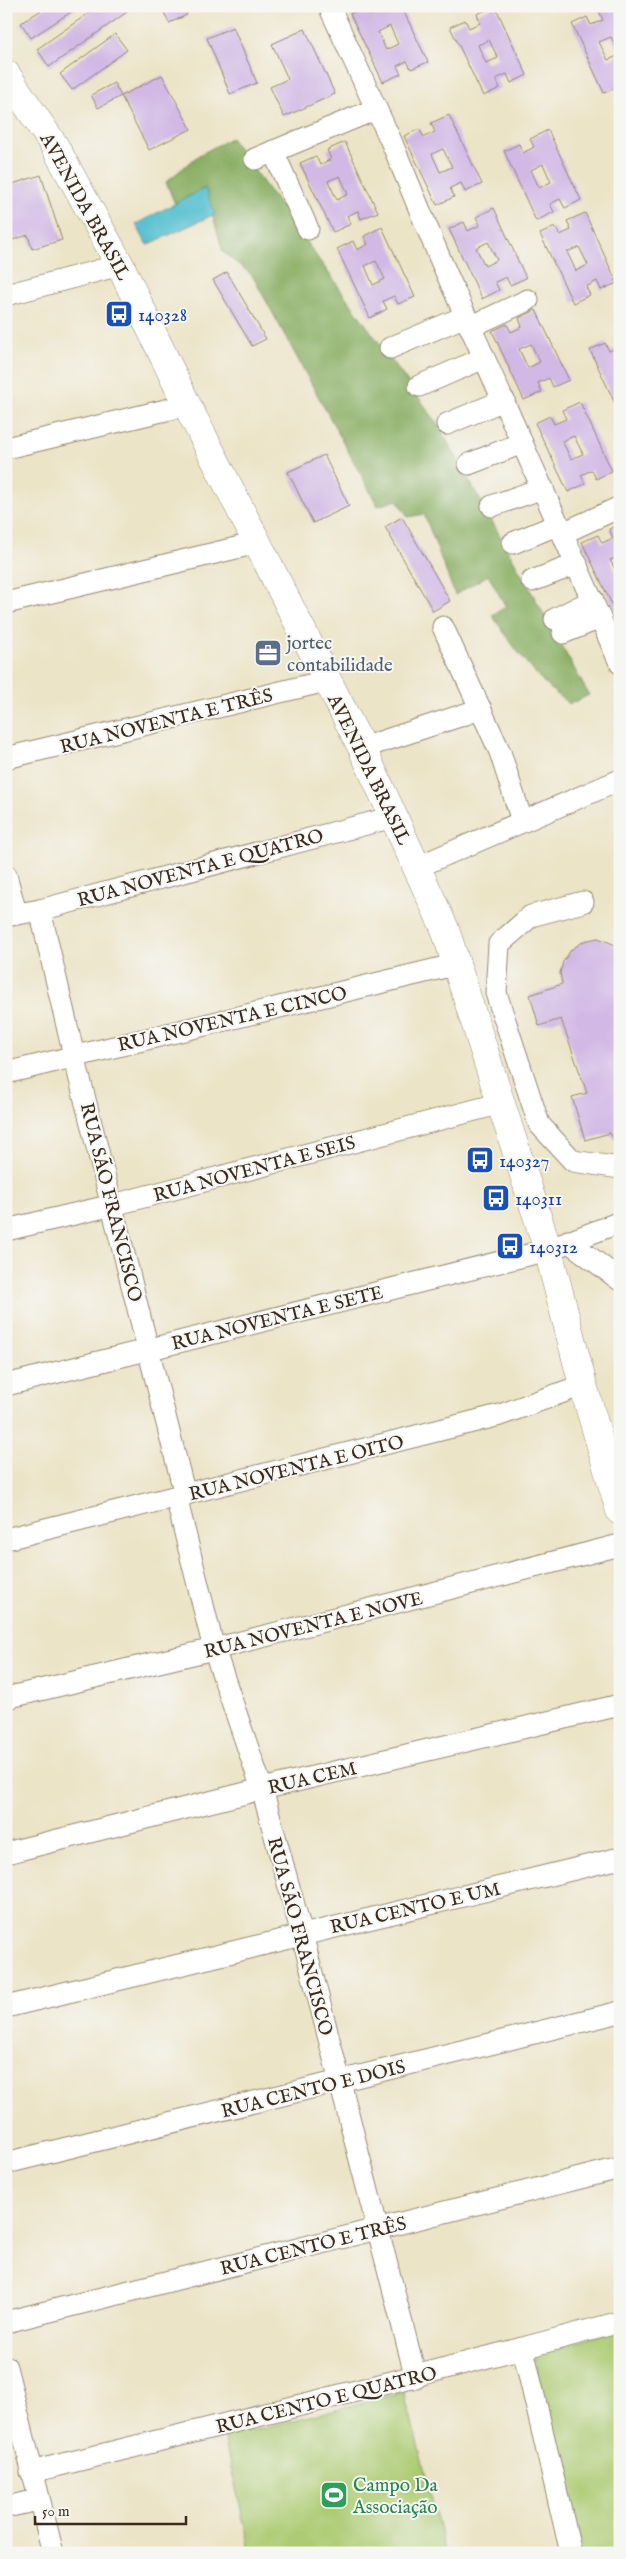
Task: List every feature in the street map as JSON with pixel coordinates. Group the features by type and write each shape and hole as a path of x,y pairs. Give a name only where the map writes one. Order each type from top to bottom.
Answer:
{"main road":[{"name":"AVENIDA BRASIL","path":"6,74 54,145 120,265 187,405 326,681 362,748 417,867 458,964 502,1103 558,1245 583,1386 620,1511"}],"street":[{"path":"329,6 620,663"},
{"path":"308,229 264,155 376,109"},
{"path":"6,295 120,265"},
{"path":"390,348 528,300"},
{"path":"419,386 484,358"},
{"path":"447,424 504,400"},
{"path":"6,448 187,405"},
{"path":"468,464 522,443"},
{"path":"492,506 543,488"},
{"path":"513,542 561,528 620,507"},
{"path":"6,603 257,543"},
{"path":"532,581 577,564"},
{"path":"559,626 596,609"},
{"path":"443,627 500,752 522,821"},
{"name":"RUA NOVENTA E TRÊS","path":"6,758 326,681"},
{"path":"362,748 481,709"},
{"path":"417,867 620,780"},
{"name":"RUA NOVENTA E QUATRO","path":"11,915 40,910 393,817"},
{"path":"6,875 11,915"},
{"path":"584,902 531,916 499,944 496,993 539,1124 573,1161 620,1168"},
{"name":"RUA SÃO FRANCISCO","path":"40,910 74,1056 149,1349 214,1649 262,1789 379,2228 416,2378"},
{"name":"RUA NOVENTA E CINCO","path":"6,1073 458,964"},
{"name":"RUA NOVENTA E SEIS","path":"6,1230 113,1205 502,1103"},
{"name":"RUA NOVENTA E SETE","path":"6,1385 558,1245 620,1222"},
{"path":"558,1245 620,1280"},
{"name":"RUA NOVENTA E OITO","path":"6,1540 500,1415 583,1386"},
{"name":"RUA NOVENTA E NOVE","path":"6,1698 214,1649 620,1545"},
{"name":"RUA CEM","path":"6,1852 262,1789 620,1705"},
{"name":"RUA CENTO E UM","path":"6,2007 620,1858"},
{"name":"RUA CENTO E DOIS","path":"6,2163 620,2012"},
{"name":"RUA CENTO E TRÊS","path":"6,2322 620,2168"},
{"name":"RUA CENTO E QUATRO","path":"31,2472 416,2378 488,2356 620,2322"},
{"path":"523,2348 570,2553"},
{"path":"6,2367 52,2553"},
{"path":"6,2507 38,2500"}],"green space":[{"path":"231,138 437,423 589,695 570,704 547,686 537,675 492,615 506,607 488,575 455,595 424,514 408,517 397,500 378,506 252,275 223,252 205,188 175,204 166,182 199,155"},
{"path":"620,2330 620,2553 577,2553 533,2354"},
{"name":"Campo Da Associação","path":"404,2392 446,2553 251,2553 224,2438"}],"water":[{"path":"205,188 215,214 147,245 136,224"}],"building":[{"path":"48,6 80,6 31,38 21,23"},
{"path":"99,6 123,6 127,12 49,67 37,49"},
{"path":"161,6 183,6 187,15 169,23"},
{"path":"366,6 370,15 381,9 380,6 401,6 428,62 411,69 407,61 397,66 401,74 383,82 350,14","holes":["390,26 398,44 386,50 378,32"]},
{"path":"495,6 527,75 511,83 507,74 496,79 500,88 483,96 450,27 465,20 469,28 480,23 477,14","holes":["489,40 498,58 486,63 478,45"]},
{"path":"609,6 618,6 620,10 620,55 620,75 618,76 620,86 604,93 572,24 587,17 591,25 603,20 599,11","holes":["611,37 620,55 608,60 599,42"]},
{"path":"233,27 257,83 230,94 207,38"},
{"path":"305,29 335,94 284,117 270,87 288,79 272,44"},
{"path":"115,34 127,50 72,90 60,74"},
{"path":"162,75 191,129 149,150 121,96"},
{"path":"114,83 121,96 98,108 91,95"},
{"path":"449,115 482,184 465,192 461,183 450,188 454,197 437,205 404,136 419,129 424,137 435,132 431,123","holes":["443,149 452,167 440,172 432,154"]},
{"path":"548,130 581,200 565,208 560,199 550,204 554,212 536,221 504,151 519,144 523,153 534,147 530,139","holes":["543,164 551,182 539,188 531,170"]},
{"path":"345,142 378,212 361,219 358,211 347,216 351,224 333,232 300,163 316,156 320,165 331,159 327,150","holes":["340,176 348,194 337,200 328,181"]},
{"path":"41,175 62,240 32,249 28,235 6,242 6,186"},
{"path":"494,208 526,278 510,285 506,277 495,282 499,290 482,299 449,229 464,222 468,231 480,225 476,217","holes":["488,242 497,260 485,266 476,248"]},
{"path":"585,213 617,283 601,290 597,281 586,287 590,295 573,303 540,234 555,227 560,235 571,230 567,221","holes":["579,247 588,265 576,271 567,252"]},
{"path":"382,227 415,297 398,304 394,296 383,301 387,309 370,318 337,249 353,241 357,250 368,244 364,236","holes":["376,261 385,279 373,285 365,266"]},
{"path":"227,272 266,339 252,346 213,280"},
{"path":"536,310 569,380 553,387 549,378 538,383 542,392 524,400 492,331 507,324 511,332 522,327 519,318","holes":["531,344 540,362 528,368 519,349"]},
{"path":"605,343 609,351 620,347 620,367 617,368 620,374 620,414 590,350"},
{"path":"580,402 612,471 596,479 592,470 581,475 585,484 568,492 535,423 550,416 554,424 566,419 562,410","holes":["574,436 583,454 571,459 562,441"]},
{"path":"324,455 349,506 313,523 288,472"},
{"path":"402,517 450,601 433,611 385,527"},
{"path":"620,524 620,556 610,560 620,578 620,609 615,611 582,542 598,535 602,543 613,538 609,529"},
{"path":"598,938 613,944 620,950 620,1149 610,1133 585,1140 572,1097 587,1093 561,1019 539,1026 530,995 562,984 560,973 563,962 571,950 584,941"}],"place":[{"name":"140328","path":"119,314"},
{"name":"jortec contabilidade","path":"268,653"},
{"name":"140327","path":"480,1160"},
{"name":"140311","path":"496,1198"},
{"name":"140312","path":"510,1246"},
{"name":"Campo Da Associação","path":"334,2495"}]}
